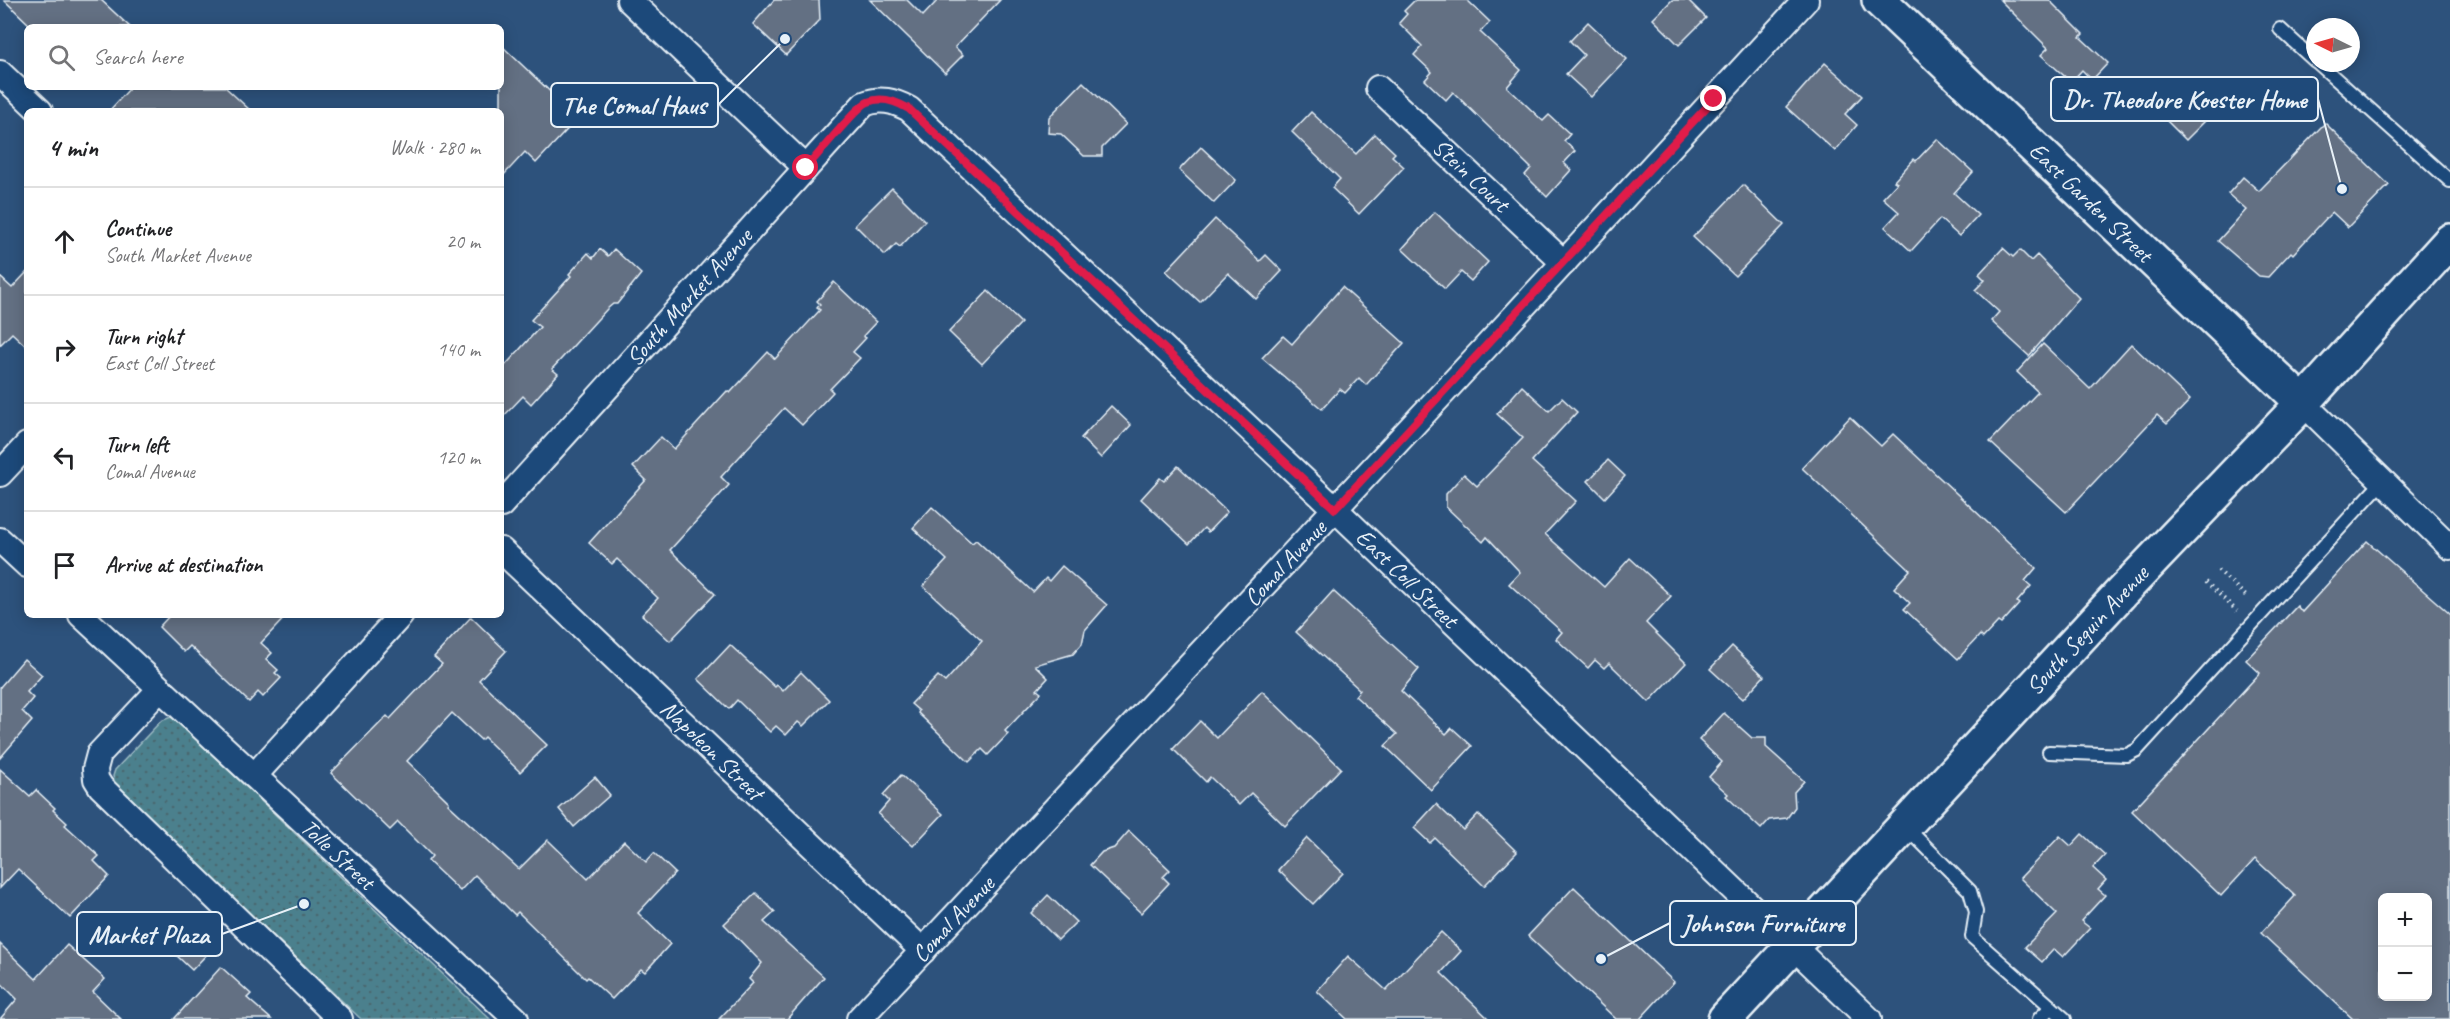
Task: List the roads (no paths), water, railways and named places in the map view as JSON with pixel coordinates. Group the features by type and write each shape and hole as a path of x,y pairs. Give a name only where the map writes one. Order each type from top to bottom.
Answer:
{"main road":[{"name":"East Garden Street","path":"1879,0 2303,403"},
{"name":"South Seguin Avenue","path":"1725,1019 2113,602 2303,403 2450,241"}],"street":[{"path":"629,0 806,168"},
{"name":"Comal Avenue","path":"859,1019 1806,0"},
{"path":"0,73 37,108"},
{"name":"Stein Court","path":"1378,88 1564,263"},
{"name":"South Market Avenue","path":"504,502 864,104 883,100"},
{"name":"East Coll Street","path":"883,100 896,102 909,109 1335,509 1869,1019"},
{"path":"2303,403 2450,547"},
{"path":"0,474 24,448"},
{"path":"0,540 24,562"},
{"name":"Napoleon Street","path":"504,553 922,951"},
{"name":"Tolle Street","path":"84,618 516,1019"},
{"path":"254,777 398,618"},
{"path":"160,689 99,754 95,770 96,779 101,787 333,1017"}],"lane":[{"path":"2280,29 2306,53"},
{"path":"2327,72 2450,181"},
{"path":"2049,752 2127,755 2138,750 2383,481"},
{"path":"1905,825 1970,891 1976,912 1972,937 2065,1019"},
{"path":"2039,1019 2051,1007"}],"place":[{"name":"The Comal Haus","path":"785,39"},
{"name":"Dr. Theodore Koester Home","path":"2342,189"},
{"name":"Market Plaza","path":"304,904"},
{"name":"Johnson Furniture","path":"1601,959"}]}
